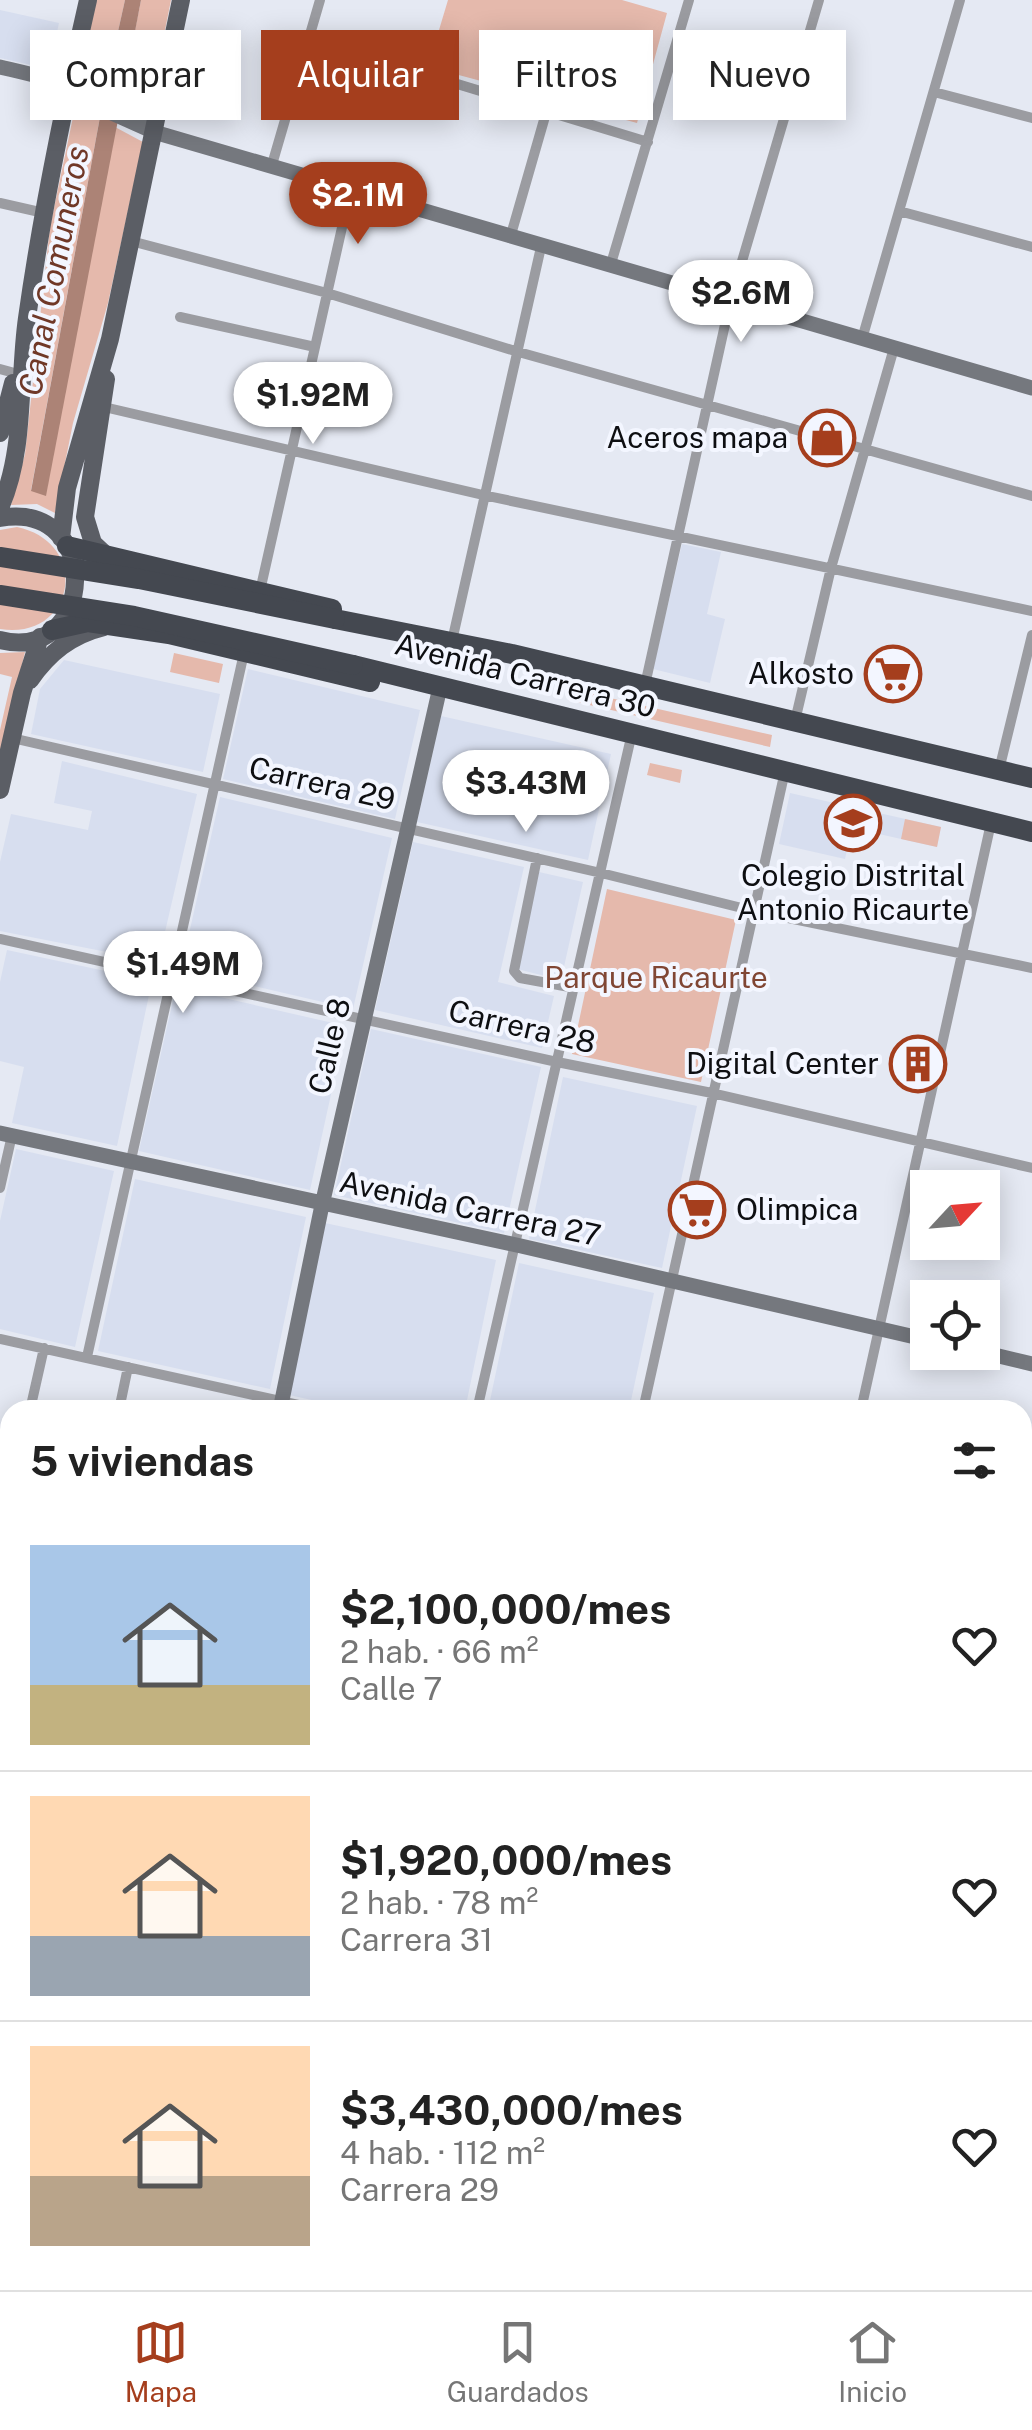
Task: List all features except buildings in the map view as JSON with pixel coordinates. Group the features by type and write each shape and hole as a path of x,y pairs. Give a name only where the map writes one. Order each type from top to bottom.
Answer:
{"highway":[{"path":"64,542 416,634"},
{"name":"Avenida Carrera 30","path":"0,558 124,577 452,641 1032,778"},
{"name":"Avenida Carrera 30","path":"0,595 170,623 352,664 1032,832"},
{"path":"46,633 80,623 169,634 438,696 515,706"}],"main road":[{"path":"81,30 88,0"},
{"path":"64,542 72,468 110,339 181,0"},
{"path":"0,434 12,372 24,338 63,120"},
{"path":"107,556 93,542 86,517 104,407 110,339"},
{"path":"0,508 14,461 12,372"},
{"path":"0,518 30,518 64,542 75,565 76,586 66,614 46,633 24,642 0,640"},
{"path":"22,693 40,666 59,648 79,635 110,625"},
{"path":"0,790 22,693 46,633"}],"street":[{"path":"312,30 320,0"},
{"path":"610,267 688,0"},
{"path":"645,686 730,302 819,0"},
{"path":"862,339 960,0"},
{"path":"0,67 30,74"},
{"path":"934,92 1032,118"},
{"path":"133,120 154,132 350,192 1032,388"},
{"path":"271,168 285,120"},
{"path":"510,238 544,120"},
{"path":"571,120 648,142"},
{"path":"260,592 350,192"},
{"path":"0,203 44,213"},
{"path":"899,211 1032,247"},
{"path":"131,241 327,293 515,352 1032,496"},
{"path":"452,641 540,247"},
{"path":"180,317 315,348"},
{"path":"795,722 831,568 894,348"},
{"path":"104,407 483,495 1032,611"},
{"path":"999,770 1032,635"},
{"path":"86,1358 244,653"},
{"name":"Calle 8","path":"282,1400 322,1205 438,696"},
{"path":"480,1400 632,732"},
{"name":"Carrera 29","path":"12,738 754,911 1032,968"},
{"path":"644,1400 786,770"},
{"path":"863,1400 991,822"},
{"path":"537,858 514,971 520,978 574,988"},
{"name":"Carrera 28","path":"0,939 712,1093 1032,1168"},
{"path":"0,1188 6,1134"},
{"name":"Avenida Carrera 27","path":"6,1134 910,1336"},
{"path":"0,1339 257,1400"},
{"path":"32,1400 44,1348"},
{"path":"1000,1356 1032,1364"},
{"path":"120,1400 128,1368"}],"shaded area":[{"path":"125,0 141,0 135,30 118,30"},
{"path":"0,10 59,23 57,30 30,30 30,65 0,58"},
{"path":"99,120 118,120 46,496 31,491"},
{"path":"682,544 721,552 707,614 725,619 710,683 653,669"},
{"path":"64,660 220,694 203,772 31,734 40,689"},
{"path":"248,669 420,710 395,819 223,779"},
{"path":"441,716 611,754 588,860 417,822"},
{"path":"62,761 197,794 158,962 0,931 0,862 11,814 88,830 92,811 54,803"},
{"name":"Colegio Distrital Antonio Ricaurte","path":"790,793 941,827 937,847 852,828 845,859 779,844"},
{"path":"220,797 392,838 353,1009 181,969"},
{"path":"413,842 524,867 498,982 554,996 542,1048 375,1010"},
{"path":"539,872 583,882 561,980 517,969"},
{"path":"7,950 152,981 117,1146 12,1123 24,1067 0,1061 0,982"},
{"path":"176,987 346,1026 310,1190 139,1151"},
{"path":"371,1029 541,1067 504,1233 334,1195"},
{"path":"563,1077 697,1106 662,1268 529,1239"},
{"path":"16,1149 114,1171 75,1347 0,1329 0,1221"},
{"path":"135,1179 306,1217 270,1389 98,1351"},
{"path":"325,1223 496,1260 467,1400 312,1400 289,1395"},
{"path":"519,1263 654,1293 631,1400 490,1400"}],"green space":[{"path":"95,0 125,0 118,30 89,30"},
{"path":"141,0 171,0 165,30 135,30"},
{"path":"448,0 622,0 667,13 653,64 653,30 479,30 479,80 459,75 459,30 439,30"},
{"path":"72,120 99,120 31,490 45,495 115,127 143,142 108,303 73,423 55,513 37,504 11,505 25,454 50,227"},
{"path":"17,527 41,536 57,551 64,569 65,588 58,606 45,620 25,629 0,629 0,530"},
{"path":"25,652 0,758 0,730 12,677 0,674 0,653"},
{"path":"174,653 223,664 219,683 170,672"},
{"path":"571,689 772,735 770,747 568,700"},
{"path":"650,763 682,770 680,783 647,775"},
{"path":"905,819 941,827 937,847 901,839"},
{"name":"Parque Ricaurte","path":"607,889 736,920 701,1082 572,1054"}],"place":[{"name":"Aceros mapa","path":"827,438"},
{"name":"Alkosto","path":"893,674"},
{"name":"Colegio Distrital Antonio Ricaurte","path":"853,823"},
{"name":"Digital Center","path":"918,1064"},
{"name":"Olimpica","path":"697,1210"}],"water label":[{"name":"Canal Comuneros","path":"54,271"}]}
